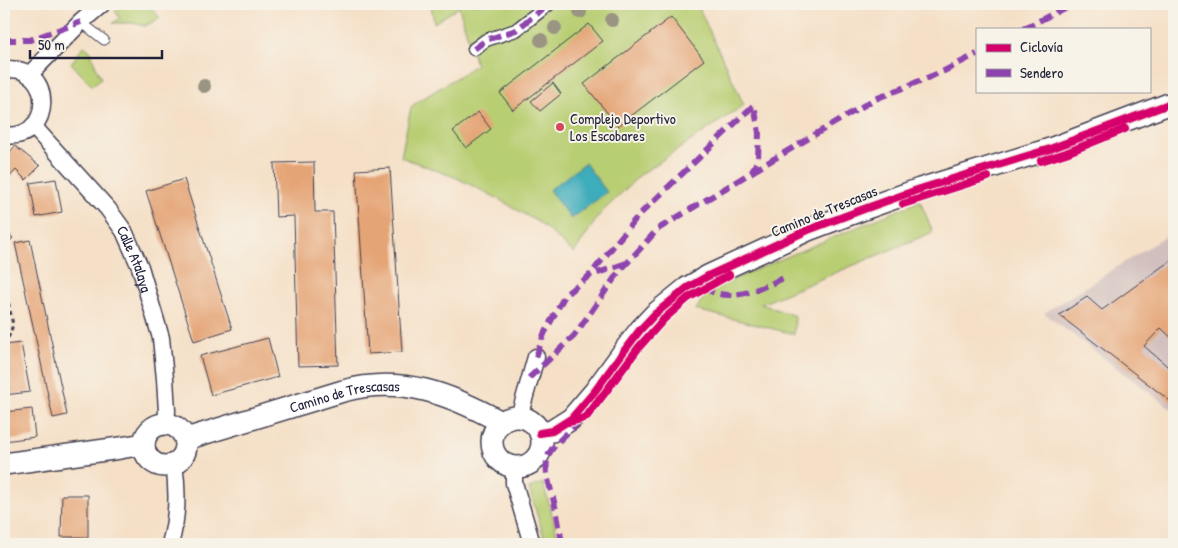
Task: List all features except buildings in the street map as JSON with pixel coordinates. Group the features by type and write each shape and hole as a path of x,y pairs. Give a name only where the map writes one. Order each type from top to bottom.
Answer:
{"street":[{"path":"29,75 81,22 102,4"},
{"path":"474,49 486,40 516,30 549,4"},
{"path":"4,70 15,69 35,80 42,95 43,104 42,112 33,126 18,135 4,135"},
{"name":"Camino de Trescasas","path":"540,433 552,431 571,419 595,391 640,330 655,314 687,288 702,279 808,230 920,189 1050,149 1174,102"},
{"name":"Calle Atalaya","path":"33,126 108,209 124,231 140,268 161,338 167,411 166,424"},
{"path":"510,420 528,420 536,426 540,433 542,444 540,453 526,466 508,466 503,463 496,457 491,440 494,431 510,420 536,357"},
{"name":"Camino de Trescasas","path":"186,440 343,391 371,385 389,384 427,390 510,420"},
{"path":"166,424 179,428 186,440 184,454 180,460 174,464 164,465 154,462 147,454 144,444 146,437 154,427 166,424"},
{"path":"4,464 144,444"},
{"path":"170,544 176,527 177,487 174,464"},
{"path":"517,467 514,473 514,483 532,544"}],"lane":[{"path":"81,22 104,40"}],"path":[{"path":"4,288 12,325 9,336 4,344"}],"shaded area":[{"path":"1174,231 1174,411 1044,313"}],"green space":[{"path":"126,4 148,4 160,18 145,26 132,23 113,23 120,18 115,11"},
{"name":"Complejo Deportivo Los Escobares","path":"431,4 697,4 744,105 640,175 600,214 574,253 541,224 497,198 457,178 401,157 411,107 476,65 459,7 434,23"},
{"path":"84,46 91,52 101,78 92,86 71,63"},
{"path":"920,201 933,232 761,304 795,316 794,334 696,310 706,293 748,273"},
{"path":"543,483 555,525 558,544 546,544 529,488"}],"water":[{"path":"585,163 607,192 571,219 549,190"}],"marked path":[{"path":"474,49 486,40 516,30 549,4"},
{"path":"1025,28 1072,4"},
{"path":"4,40 30,40 81,22"},
{"path":"752,172 873,100 944,71 976,55"},
{"path":"529,378 574,336 618,273 658,229 752,172 758,159 759,133 754,105 638,216 589,276"},
{"path":"536,357 544,334 565,295 589,276 627,263"},
{"path":"703,287 724,295 734,295 754,290 784,278"},
{"path":"562,544 548,479 548,458 550,452 580,421"}],"cycle path":[{"path":"540,433 552,431 571,419 595,391 640,330 655,314 687,288 708,276 808,230 864,209 920,189 1050,149 1174,102"},
{"path":"1041,161 1125,129"},
{"path":"903,204 988,177"},
{"path":"569,422 587,416 639,347 664,319 688,298 729,275"}],"place":[{"name":"Complejo Deportivo Los Escobares","path":"560,127"}]}
